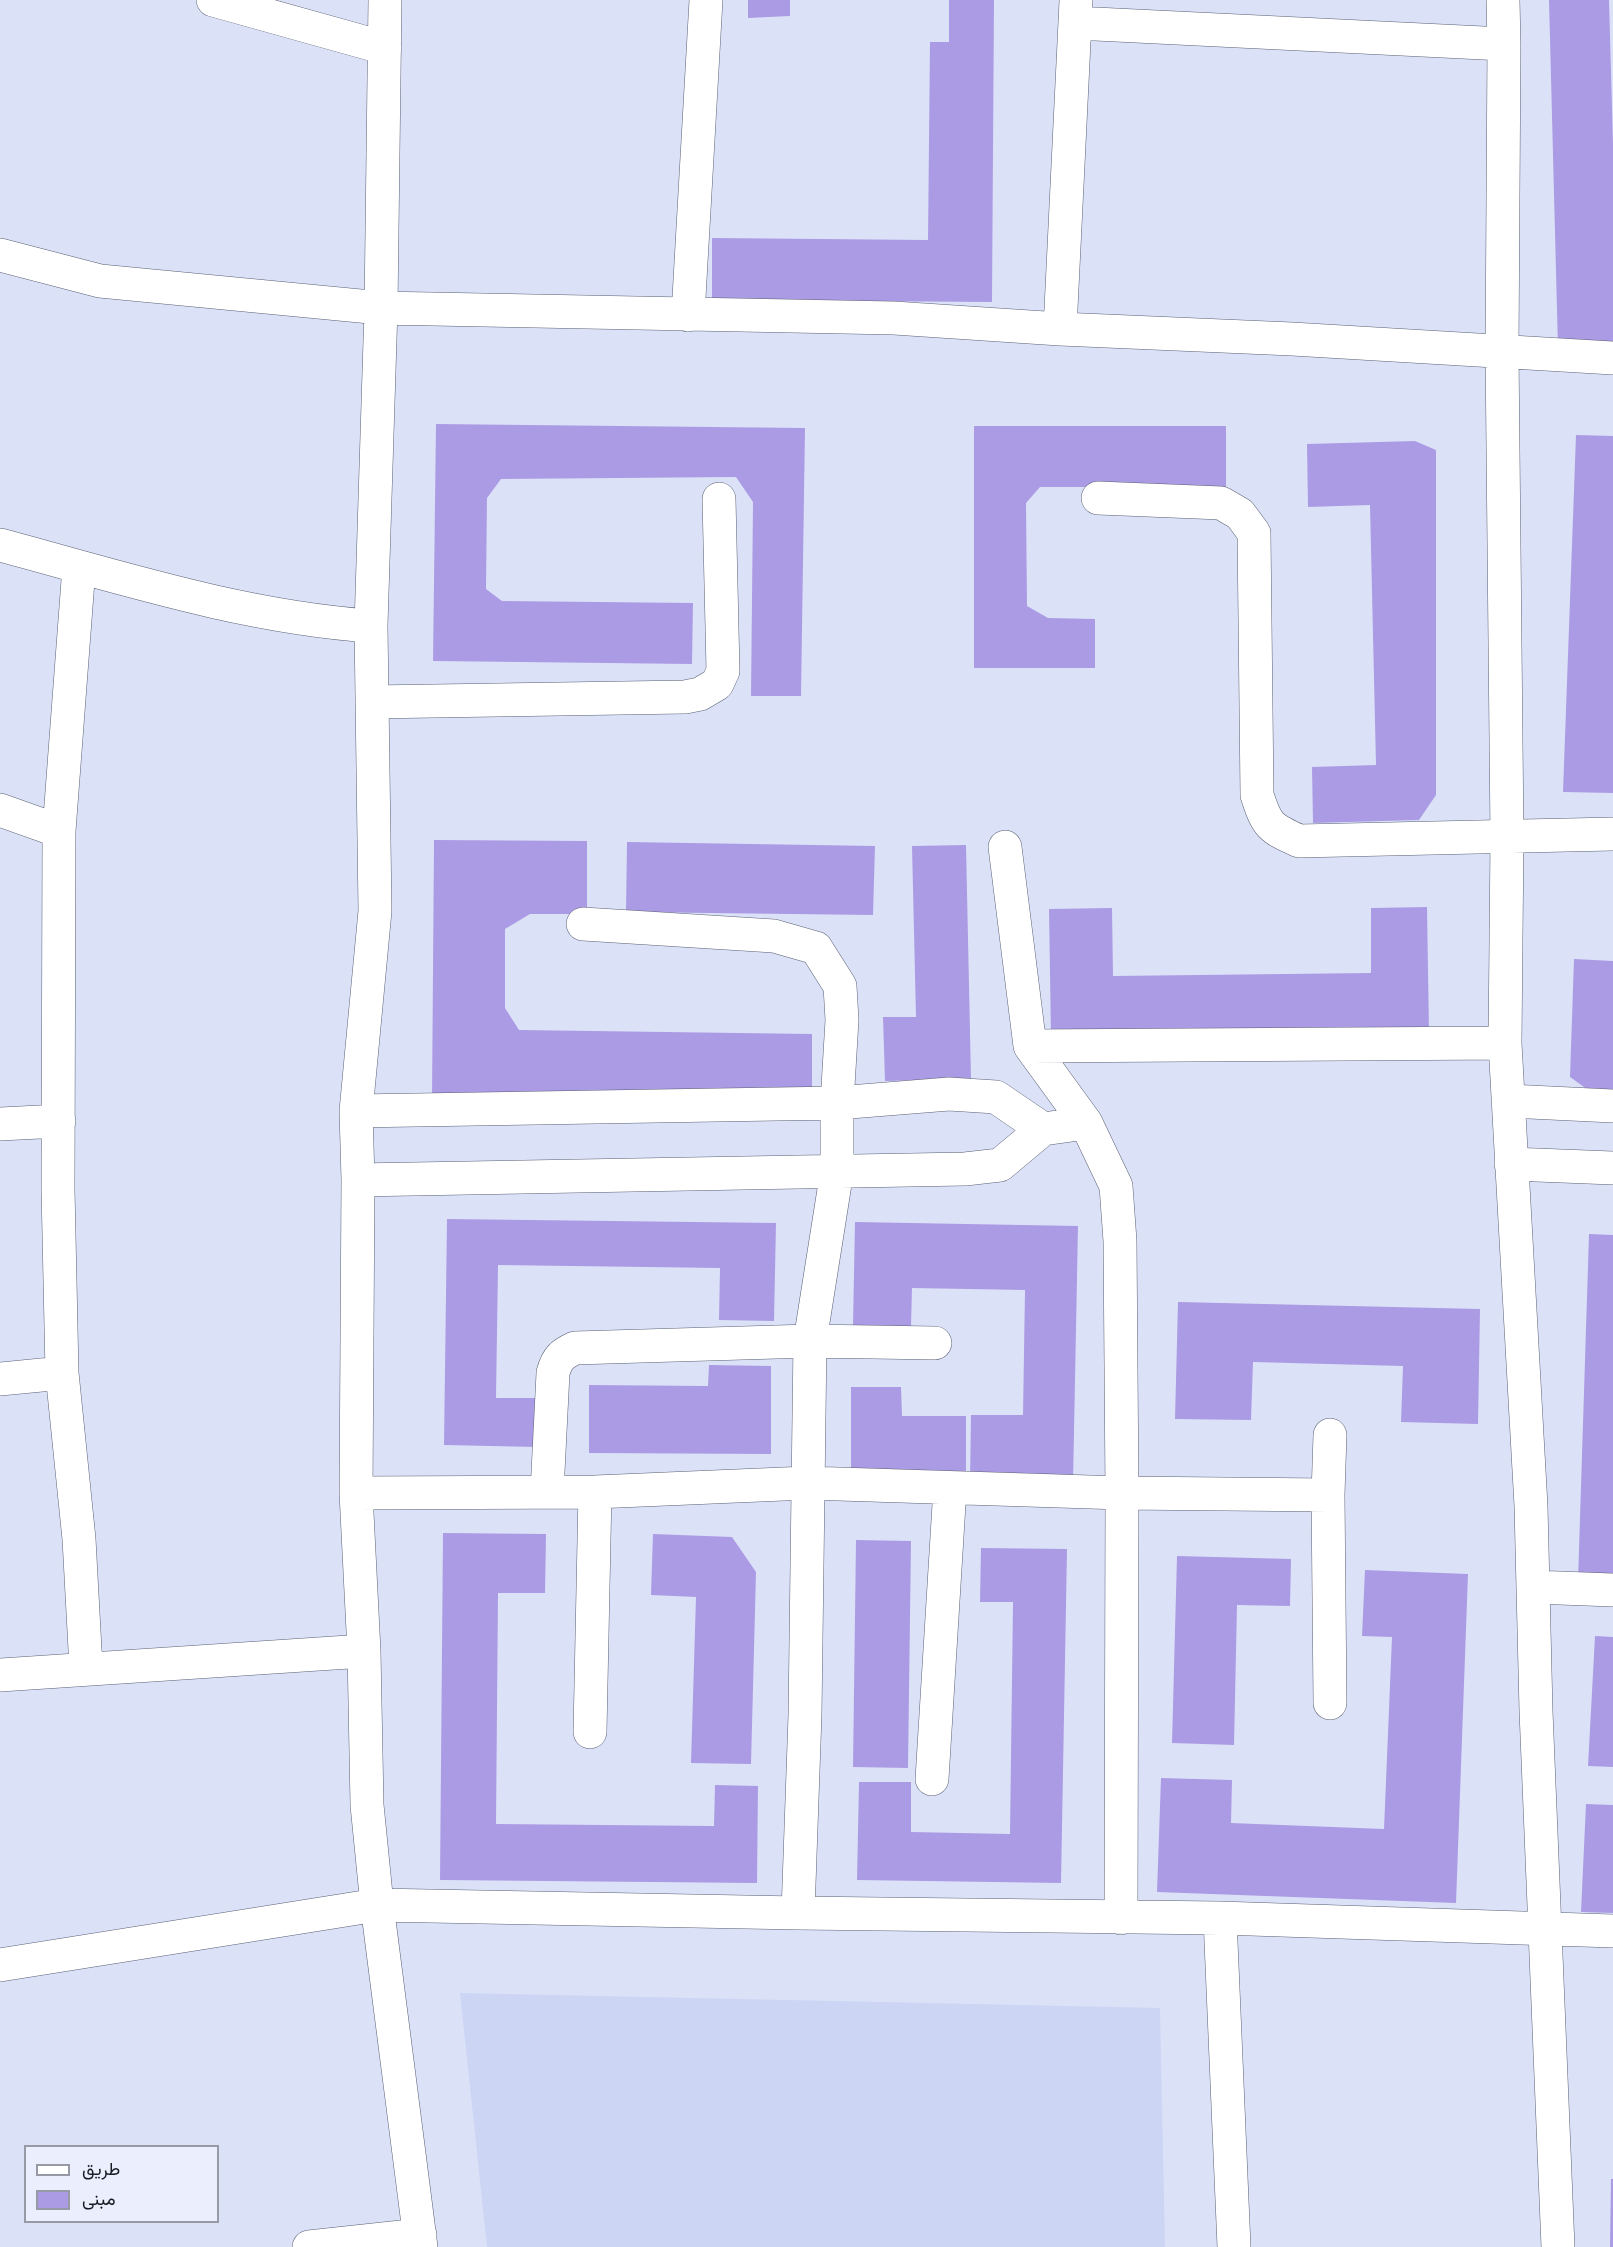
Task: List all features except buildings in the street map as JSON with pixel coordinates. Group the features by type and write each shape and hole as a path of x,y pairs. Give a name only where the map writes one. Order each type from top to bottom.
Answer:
{"street":[{"path":"213,0 385,48"},
{"path":"309,2247 421,2241 377,1905 367,1805 364,1651 356,1493 358,1180 356,1111 375,911 371,626 381,308 385,0"},
{"path":"688,315 706,0"},
{"path":"1503,0 1502,351 1507,837 1505,1043 1531,1495 1558,2247"},
{"path":"1060,329 1075,11 1504,44"},
{"path":"0,255 100,281 381,308 894,318 1613,358"},
{"path":"1098,498 1221,503 1240,514 1254,532 1257,795 1264,819 1277,831 1299,841 1613,834"},
{"path":"372,702 685,697 700,694 717,684 723,671 719,499"},
{"path":"0,545 219,604 285,617 371,626"},
{"path":"79,567 59,831 59,1120 62,1373 79,1539 86,1668"},
{"path":"0,810 59,831"},
{"path":"1005,847 1030,1046 1086,1123 1116,1186 1120,1241 1122,1493 1121,1918"},
{"path":"583,924 774,936 816,948 840,986 842,1020 837,1103 837,1172 810,1341 805,1715 798,1913"},
{"path":"1030,1046 1505,1043"},
{"path":"356,1111 837,1103 949,1094 996,1097 1043,1129"},
{"path":"1509,1101 1613,1106"},
{"path":"0,1124 59,1120"},
{"path":"358,1180 966,1169 1000,1165 1043,1129 1086,1123"},
{"path":"1511,1164 1613,1168"},
{"path":"547,1492 556,1362 562,1354 575,1348 810,1341 935,1343"},
{"path":"0,1379 62,1373"},
{"path":"1330,1435 1328,1495 1330,1703"},
{"path":"356,1493 595,1492 807,1483 1122,1493 1328,1495"},
{"path":"932,1779 950,1488"},
{"path":"590,1732 595,1492"},
{"path":"1533,1587 1613,1590"},
{"path":"0,1675 364,1651"},
{"path":"0,1965 377,1905 1220,1918 1613,1931"},
{"path":"1220,1918 1234,2247"}],"shaded area":[{"path":"460,1993 1160,2008 1165,2247 487,2247"}]}
